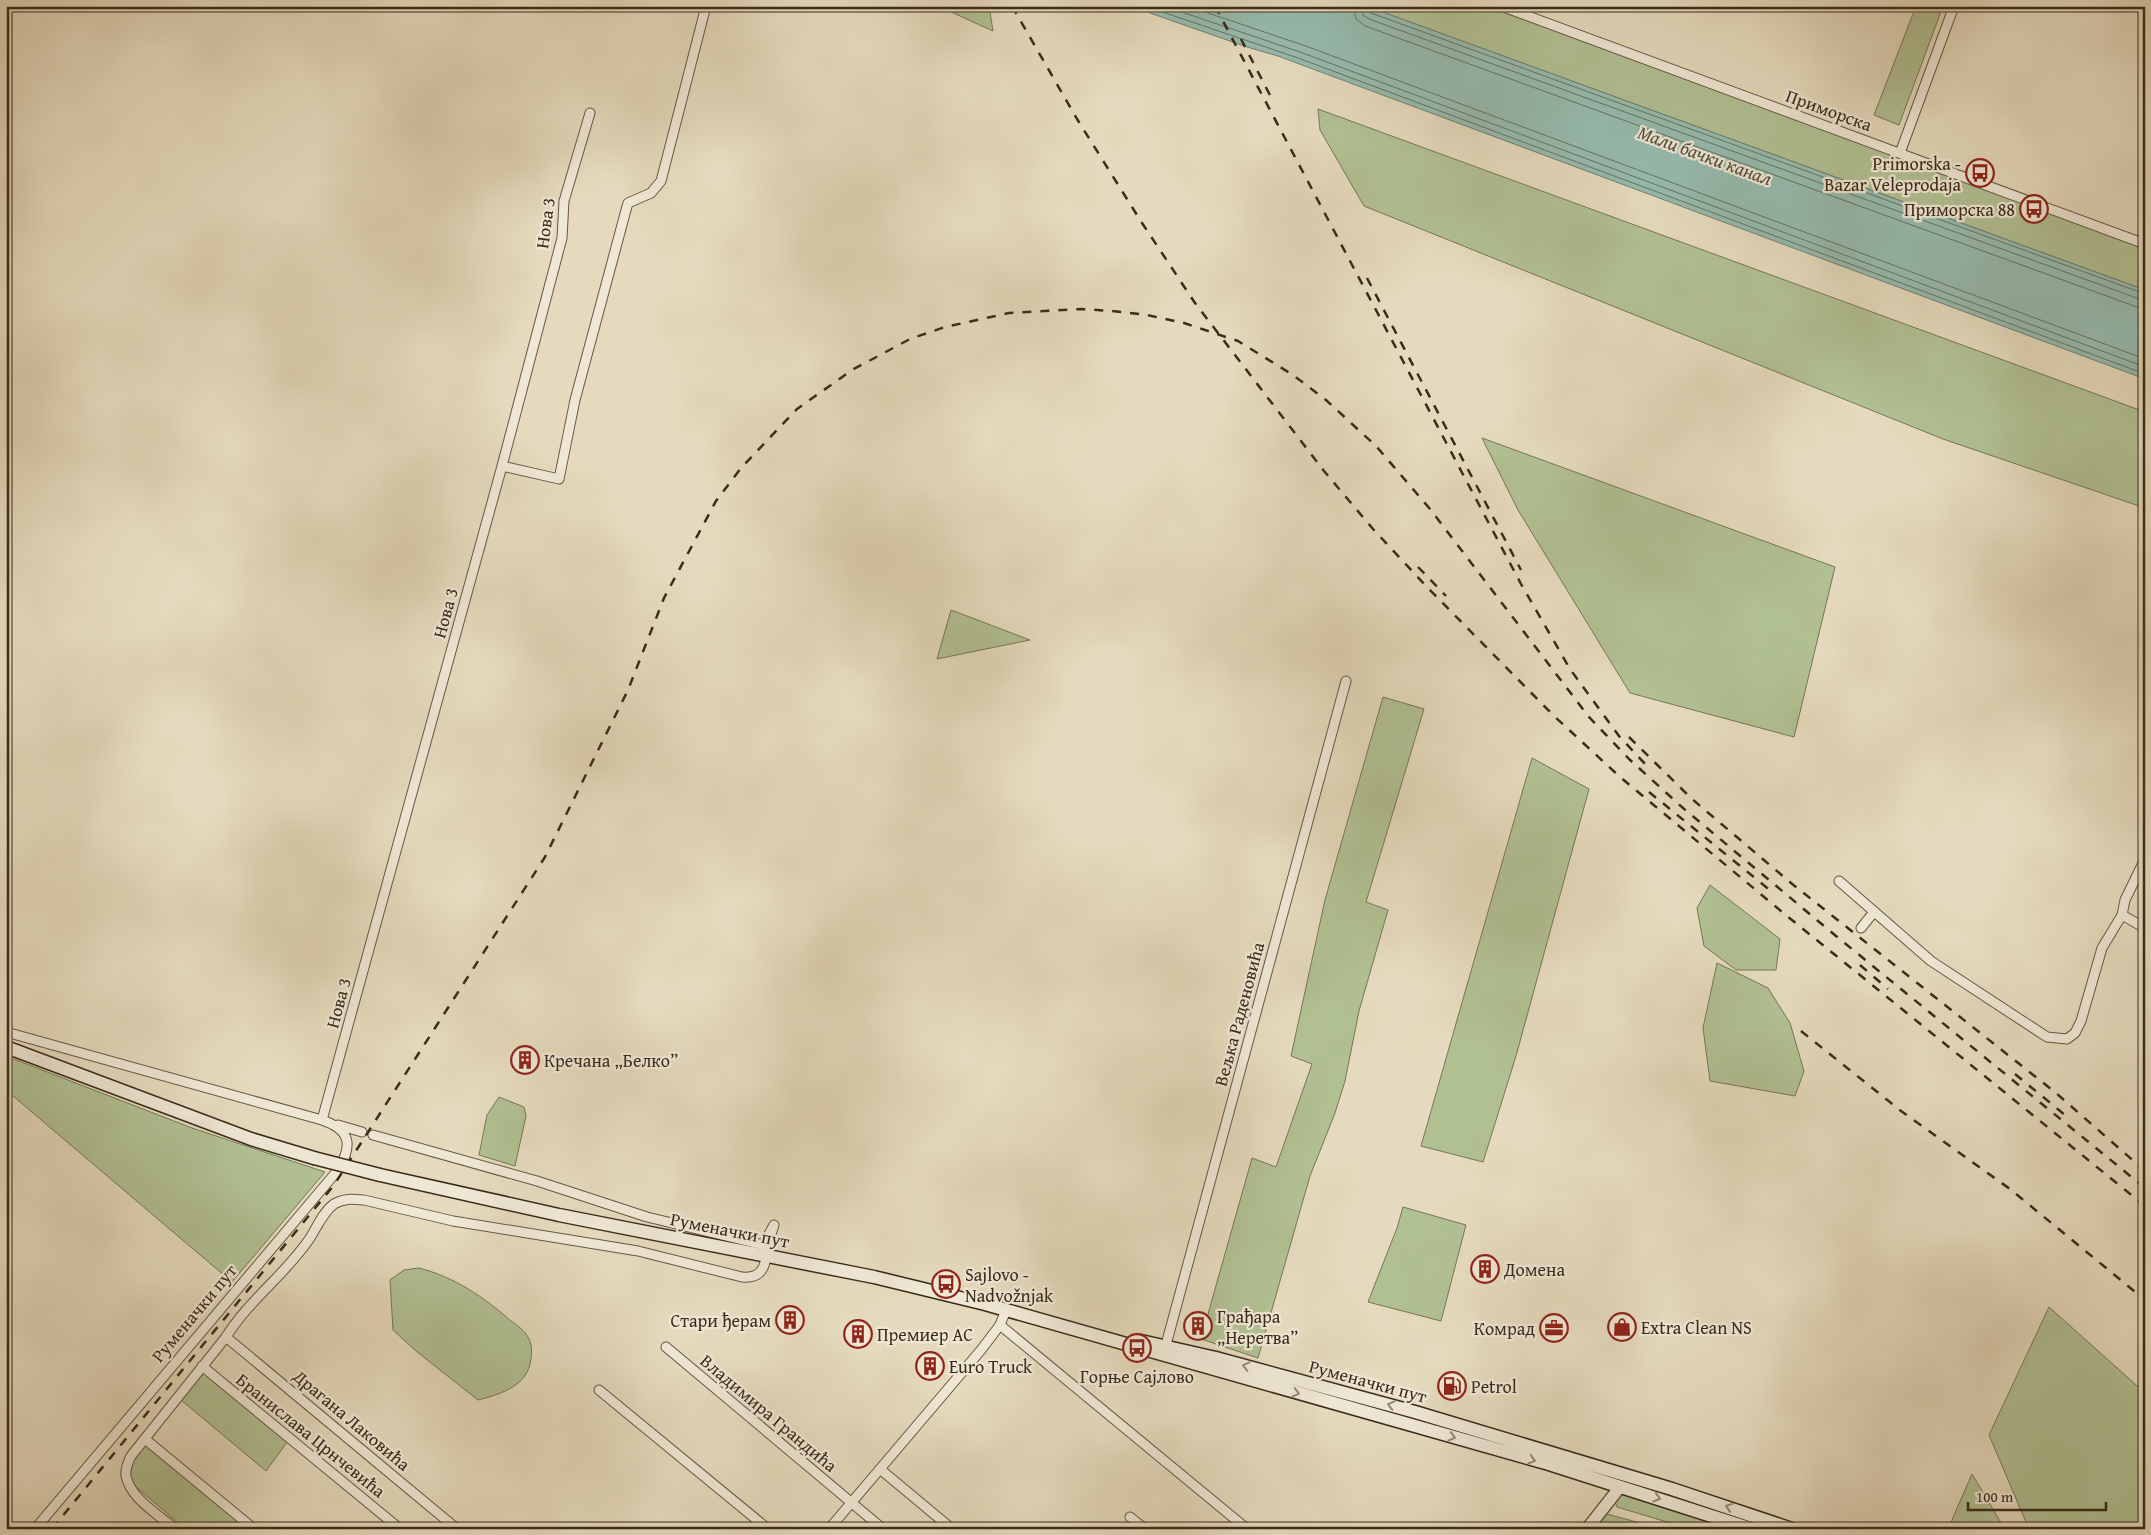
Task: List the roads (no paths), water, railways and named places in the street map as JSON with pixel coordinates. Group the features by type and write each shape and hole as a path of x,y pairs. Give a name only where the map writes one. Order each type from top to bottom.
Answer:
{"main road":[{"name":"Руменачки пут","path":"6,1047 251,1139 380,1176 551,1213 874,1277 1504,1438 1691,1495 1792,1529"},
{"name":"Руменачки пут","path":"1210,1362 1620,1486 1752,1529"}],"street":[{"path":"502,466 559,479 575,400 628,203 651,193 661,181 706,6"},
{"name":"Приморска","path":"1501,6 2145,244"},
{"path":"1900,153 1954,6"},
{"name":"Нова 3","path":"322,1120 502,466 562,238 564,201 573,162 590,113"},
{"name":"Вељка Раденовића","path":"1164,1350 1346,681"},
{"path":"1839,881 1931,961 2047,1037 2067,1039 2075,1033 2081,1021 2102,948 2122,915 2125,900 2145,859"},
{"path":"1861,928 1874,912"},
{"path":"2122,915 2145,928"},
{"path":"6,1032 362,1132"},
{"name":"Руменачки пут","path":"35,1529 338,1170 345,1156 347,1141 342,1130 334,1124"},
{"path":"175,1529 135,1494 126,1478 131,1456 226,1337 237,1319 300,1253 330,1208 345,1200 364,1200 453,1221 638,1251 742,1277 756,1276 765,1267 774,1225 764,1245 647,1217 537,1181 373,1135"},
{"path":"829,1529 981,1350 1000,1325 1006,1310"},
{"path":"1000,1325 1247,1529"},
{"name":"Драгана Лаковића","path":"226,1337 457,1529"},
{"name":"Владимира Грандића","path":"666,1347 883,1529"},
{"name":"Бранислава Црнчевића","path":"202,1366 400,1529"},
{"path":"598,1390 768,1529"},
{"path":"145,1439 254,1529"},
{"path":"880,1470 952,1529"},
{"path":"1587,1529 1620,1486"},
{"path":"1130,1516 1145,1529"}],"water":[{"name":"Мали бачки канал","path":"1130,6 1366,6 2145,290 2145,379 1278,56"}],"railway":[{"path":"1012,6 1077,119 1195,303 1324,471 1373,529 1426,586 1554,716 1620,777 1787,916 2145,1206"},
{"path":"1215,6 1521,584 1570,669 1619,736 1647,766"},
{"path":"1241,39 1273,101"},
{"path":"1367,278 1521,570"},
{"path":"52,1529 334,1185 545,857 628,690 664,598 716,501 741,468 797,409 852,370 910,339 945,327 1009,313 1081,309 1147,315 1184,323 1238,341 1293,375 1326,400 1376,446 1430,509 1589,717 1629,759 1683,808 1836,936 2145,1188"},
{"path":"1418,567 1446,596"},
{"path":"1629,737 1692,799 1791,883 2056,1093 2145,1171"},
{"path":"1649,792 1771,891"},
{"path":"1860,965 1888,989"},
{"path":"1801,1031 1901,1111 2010,1189 2145,1300"},
{"path":"2015,1074 2065,1115"}],"place":[{"name":"Primorska - Bazar Veleprodaja","path":"1980,173"},
{"name":"Приморска 88","path":"2034,209"},
{"name":"Кречана „Белко”","path":"525,1060"},
{"name":"Домена","path":"1485,1269"},
{"name":"Sajlovo - Nadvožnjak","path":"946,1284"},
{"name":"Стари ђерам","path":"790,1320"},
{"name":"Грађара „Неретва”","path":"1198,1326"},
{"name":"Extra Clean NS","path":"1622,1327"},
{"name":"Комрад","path":"1554,1328"},
{"name":"Премиер АС","path":"858,1334"},
{"name":"Горње Сајлово","path":"1137,1348"},
{"name":"Euro Truck","path":"930,1366"},
{"name":"Petrol","path":"1452,1386"}]}
